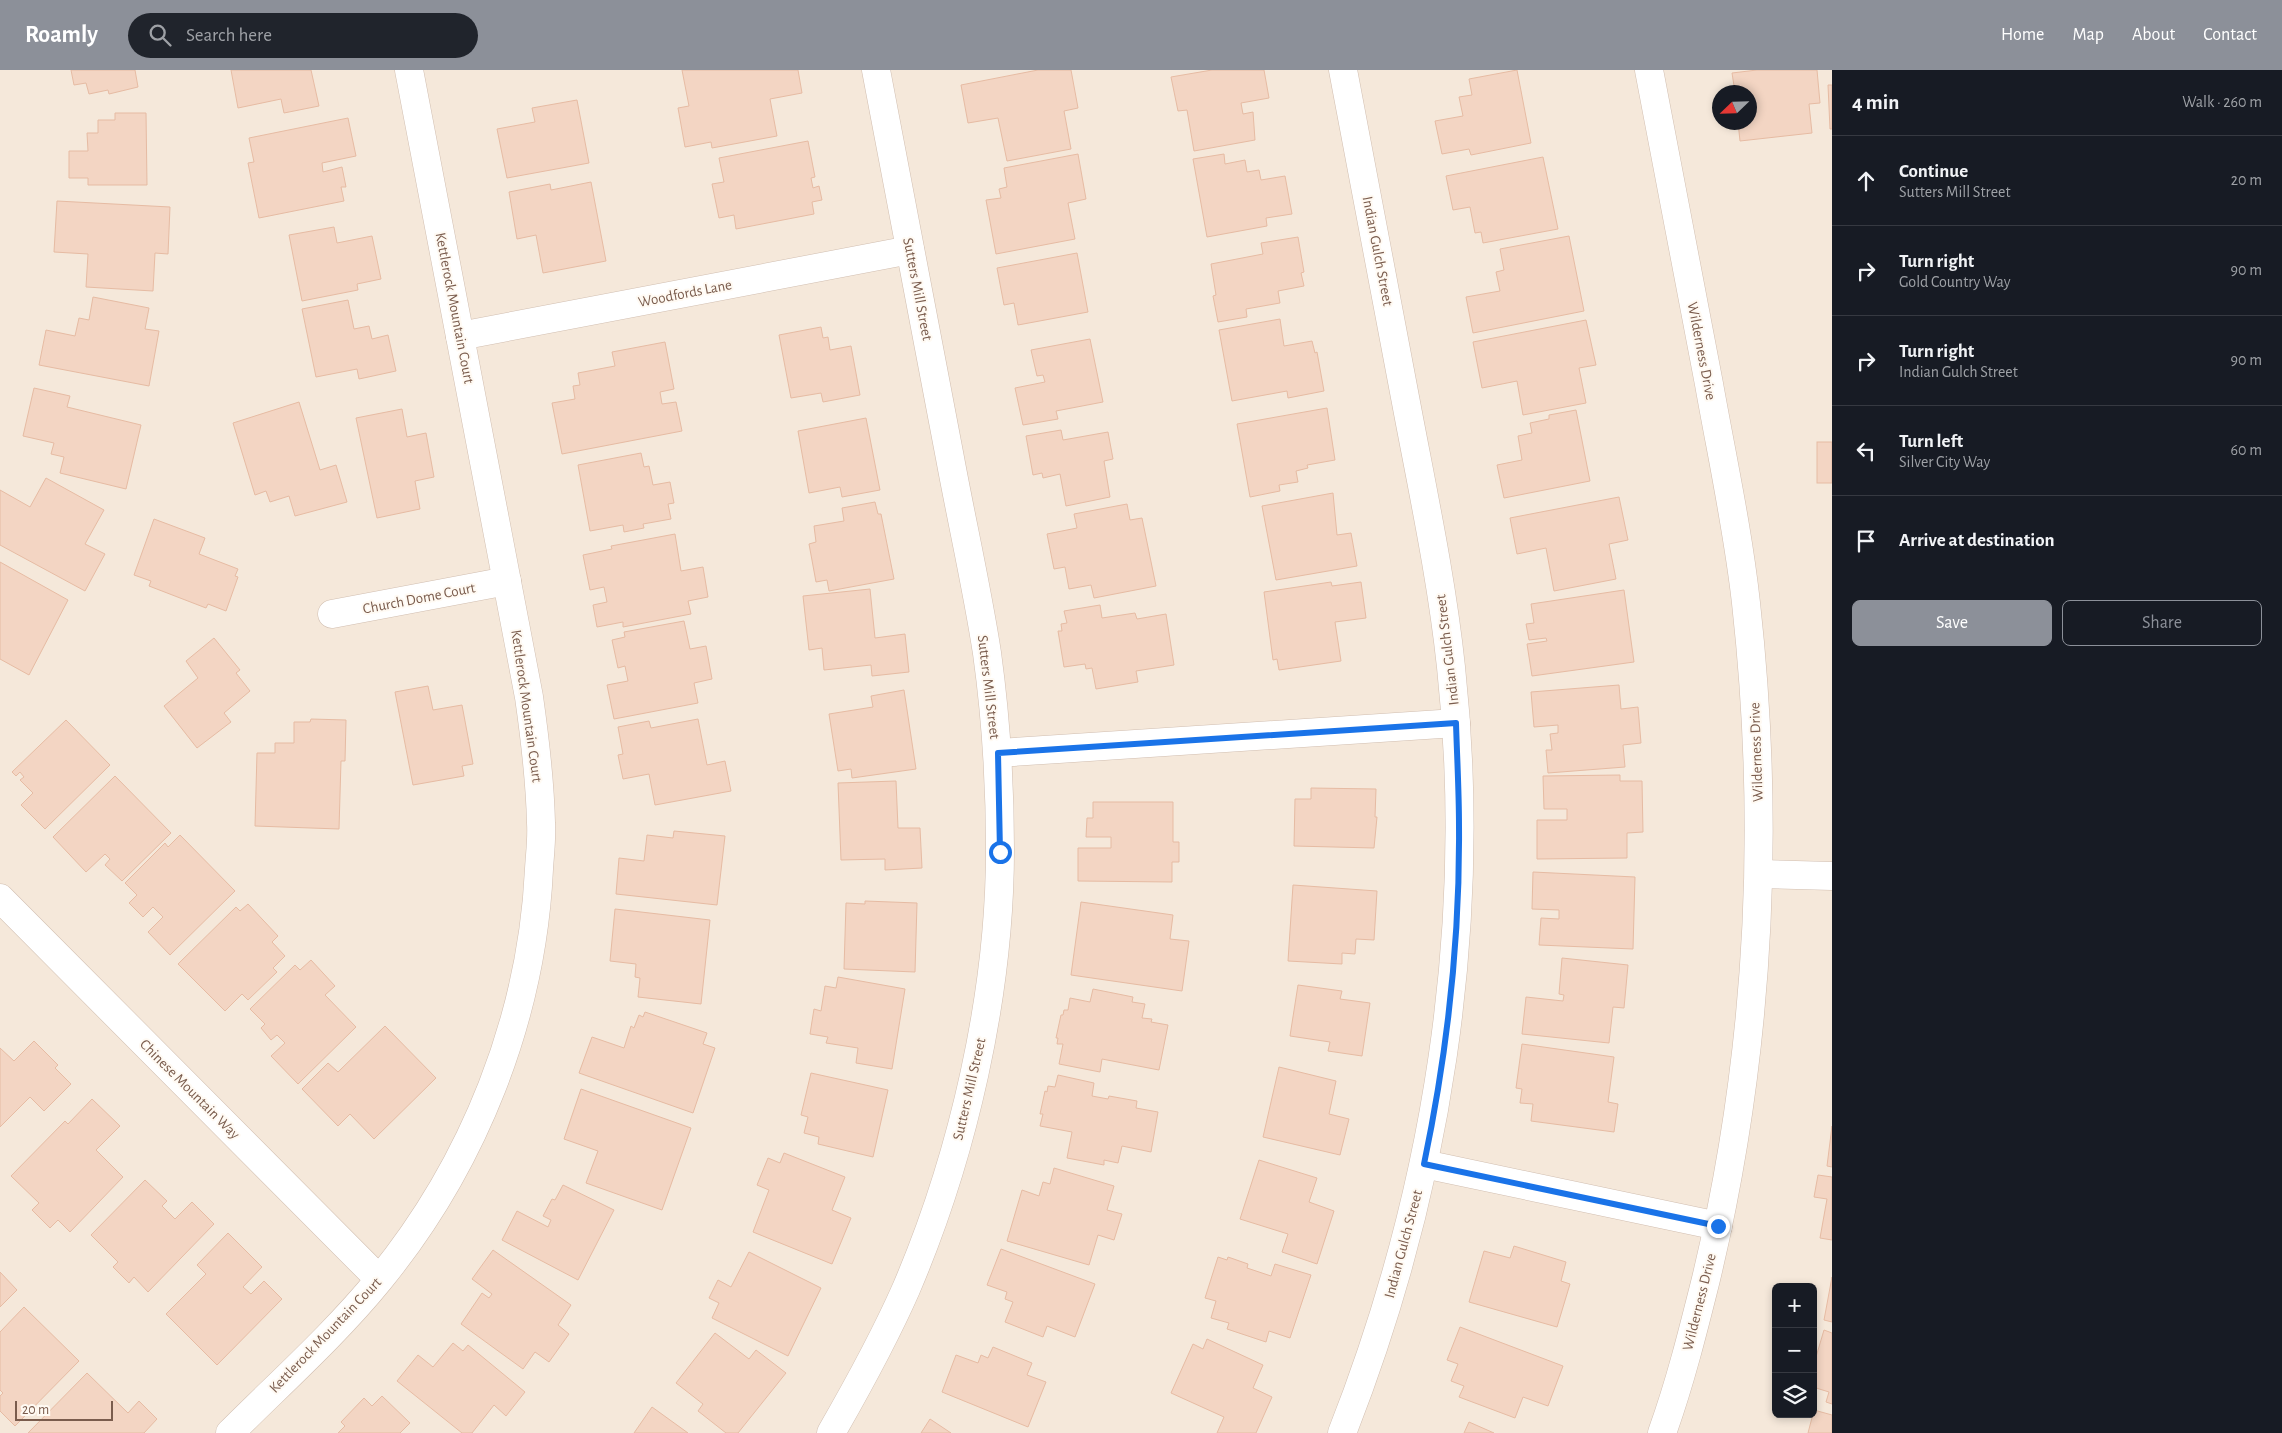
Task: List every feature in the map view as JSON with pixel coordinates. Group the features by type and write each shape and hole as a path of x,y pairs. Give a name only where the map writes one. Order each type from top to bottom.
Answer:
{"street":[{"name":"Kettlerock Mountain Court","path":"230,1433 359,1303 380,1279 416,1230 450,1178 482,1112 508,1043 527,971 538,898 542,824 535,742 507,581 409,70"},
{"name":"Sutters Mill Street","path":"831,1433 872,1360 906,1287 942,1192 970,1094 985,1015 995,934 1000,852 998,753 986,652 876,70"},
{"name":"Indian Gulch Street","path":"1342,1433 1364,1376 1399,1268 1424,1164 1447,1025 1455,940 1459,827 1456,723 1451,667 1436,560 1343,70"},
{"name":"Wilderness Drive","path":"1649,70 1731,502 1746,602 1757,736 1759,874 1752,1004 1740,1104 1718,1226 1696,1320 1662,1433"},
{"name":"Woodfords Lane","path":"460,336 910,250"},
{"name":"Church Dome Court","path":"332,614 507,581"},
{"path":"998,753 1456,723"},
{"path":"1759,874 1832,876"},
{"name":"Chinese Mountain Way","path":"0,898 380,1279"},
{"path":"1424,1164 1718,1226"}],"shaded area":[{"path":"0,70 1832,70 1832,1433 0,1433"}],"building":[{"path":"71,70 135,70 138,87 109,94 108,90 89,94 86,83 74,85"},
{"path":"231,70 311,70 319,106 284,113 281,99 238,108"},
{"path":"682,70 798,70 802,93 770,99 777,136 712,148 711,142 685,147 678,108 689,106"},
{"path":"1038,70 1071,70 1078,108 1064,111 1071,149 1007,161 998,118 968,123 961,85"},
{"path":"1212,70 1264,70 1269,98 1241,103 1243,114 1253,112 1255,140 1194,151 1187,110 1178,111 1171,77"},
{"path":"1517,70 1531,143 1471,155 1469,149 1442,154 1435,121 1463,116 1459,97 1472,95 1469,79"},
{"path":"1757,70 1817,70 1820,103 1809,104 1812,133 1740,141 1739,130 1757,130 1757,85 1734,85 1732,73"},
{"path":"1828,85 1832,85 1832,129 1830,129"},
{"path":"577,100 589,163 507,178 497,129 535,122 532,108"},
{"path":"115,113 146,113 147,185 88,185 88,178 69,178 69,151 88,151 87,133 98,133 98,120 115,120"},
{"path":"348,118 356,156 322,163 323,172 342,167 346,187 341,187 344,201 259,218 248,163 254,162 249,138"},
{"path":"808,141 815,177 811,178 813,188 819,186 822,200 812,202 814,214 736,229 734,215 719,218 712,184 724,182 719,158"},
{"path":"1078,154 1086,199 1068,203 1075,239 996,254 986,200 1001,198 999,189 1007,187 1004,168"},
{"path":"1224,154 1225,164 1245,160 1247,172 1259,170 1261,180 1285,176 1292,214 1266,218 1267,226 1207,237 1193,159"},
{"path":"1543,157 1558,229 1483,243 1481,232 1475,233 1470,207 1453,210 1446,176"},
{"path":"591,182 606,261 543,273 536,235 517,239 509,192 550,184 551,190"},
{"path":"57,201 170,207 168,254 155,253 153,291 86,287 88,254 54,252"},
{"path":"334,227 337,243 372,236 381,279 357,284 358,290 302,301 289,235"},
{"path":"1569,236 1584,311 1473,333 1466,297 1500,291 1496,272 1504,270 1500,249"},
{"path":"1298,237 1304,272 1301,273 1304,286 1278,291 1280,303 1246,309 1247,317 1218,322 1213,296 1216,295 1211,264 1263,254 1261,243"},
{"path":"1077,253 1088,312 1018,325 1014,303 1004,305 997,268"},
{"path":"93,297 149,308 145,329 159,331 149,386 39,365 46,330 75,336 79,318 89,320"},
{"path":"348,300 354,329 369,326 372,339 388,335 396,371 359,379 357,369 316,377 302,309"},
{"path":"1280,319 1284,346 1312,341 1315,353 1317,352 1324,391 1288,398 1287,391 1232,401 1219,330"},
{"path":"1586,320 1596,365 1579,368 1586,403 1523,415 1517,381 1482,388 1473,342"},
{"path":"821,327 823,338 828,337 830,350 851,346 860,395 823,402 821,393 791,398 779,335"},
{"path":"1090,339 1103,402 1056,411 1058,419 1023,425 1015,388 1045,382 1043,375 1037,376 1031,350"},
{"path":"665,342 674,389 660,392 662,404 676,402 682,431 562,454 552,403 575,399 573,386 580,385 578,373 615,366 612,352"},
{"path":"34,388 70,396 67,407 141,425 126,489 60,473 64,457 51,454 54,443 23,436"},
{"path":"299,402 320,470 336,465 347,502 295,516 289,496 270,502 266,491 255,495 233,423"},
{"path":"1327,408 1335,460 1307,465 1308,468 1296,471 1298,482 1279,485 1280,491 1250,497 1237,424"},
{"path":"402,409 407,437 426,433 434,477 415,481 420,509 377,518 356,418"},
{"path":"1576,410 1590,481 1504,498 1497,465 1522,460 1518,436 1532,433 1530,423 1549,419 1549,415"},
{"path":"866,418 880,490 842,497 840,487 809,493 798,431"},
{"path":"1061,430 1063,440 1108,432 1113,459 1104,461 1110,497 1066,506 1060,474 1043,478 1042,473 1033,475 1026,436"},
{"path":"1817,442 1832,442 1832,483 1817,483"},
{"path":"641,453 644,467 649,466 653,485 670,482 674,503 668,504 671,519 643,524 644,528 624,532 623,525 590,531 578,465"},
{"path":"46,478 104,510 85,544 105,554 85,591 0,545 0,490 30,507"},
{"path":"1333,493 1337,535 1351,533 1357,566 1276,580 1262,506"},
{"path":"1619,497 1628,540 1609,544 1616,579 1554,591 1546,548 1517,554 1510,518"},
{"path":"875,502 878,514 881,514 894,579 829,591 827,580 816,582 809,544 816,542 814,526 844,521 842,508"},
{"path":"1127,504 1130,520 1142,518 1156,586 1094,598 1091,585 1069,589 1065,567 1054,569 1047,534 1077,528 1074,514"},
{"path":"154,519 205,538 199,554 238,569 235,576 238,577 226,611 208,604 206,608 149,586 151,581 134,575"},
{"path":"675,534 681,571 703,567 708,597 688,601 691,614 623,627 623,622 597,627 593,605 607,602 604,587 590,590 583,555 612,549 611,546"},
{"path":"0,562 68,600 29,675 0,659"},
{"path":"1331,582 1332,586 1361,582 1366,618 1335,622 1341,661 1279,670 1277,659 1273,660 1264,592"},
{"path":"870,589 875,638 905,634 909,672 872,676 871,665 824,670 822,648 809,650 803,596"},
{"path":"1624,590 1634,662 1532,676 1527,644 1547,641 1546,638 1529,640 1526,624 1534,623 1531,604"},
{"path":"1100,605 1102,618 1135,613 1137,619 1166,614 1174,665 1136,671 1138,682 1096,689 1092,668 1086,669 1085,664 1064,667 1058,631 1062,631 1061,624 1067,623 1064,611"},
{"path":"684,621 690,649 706,646 712,679 694,683 698,703 614,719 607,685 628,681 625,666 618,668 612,640 625,637 624,632"},
{"path":"214,638 240,670 236,673 250,691 224,713 231,722 197,748 164,706 198,678 186,661"},
{"path":"1619,685 1621,709 1638,707 1641,743 1623,745 1625,767 1548,773 1546,750 1552,750 1550,734 1558,733 1558,725 1534,727 1531,692"},
{"path":"428,686 433,710 462,705 473,764 462,766 464,776 413,785 395,692"},
{"path":"904,690 916,769 852,778 851,769 838,771 829,714 873,707 871,696"},
{"path":"311,719 346,720 345,761 341,761 339,829 255,826 257,753 275,753 275,743 294,743 294,722 310,722"},
{"path":"698,719 707,765 725,761 731,791 655,805 649,774 623,779 618,755 623,754 618,727 649,721 651,728"},
{"path":"66,720 110,765 45,829 21,805 33,793 20,780 24,777 20,772 16,776 12,772"},
{"path":"1620,775 1620,781 1642,781 1643,832 1627,833 1627,858 1537,859 1537,820 1567,820 1567,809 1544,809 1543,776"},
{"path":"115,776 171,833 122,881 105,865 110,859 105,854 86,872 53,837"},
{"path":"896,781 898,828 920,828 922,868 885,870 885,859 841,860 838,783"},
{"path":"1311,788 1376,789 1375,817 1377,817 1374,848 1294,846 1295,799 1311,799"},
{"path":"1093,802 1173,802 1173,842 1179,842 1179,862 1172,862 1172,882 1078,881 1078,848 1111,848 1111,837 1086,837 1087,818 1093,818"},
{"path":"674,831 725,836 717,905 616,894 619,858 644,861 647,835 673,838"},
{"path":"180,835 235,891 170,955 148,932 163,917 153,907 143,917 129,903 137,895 125,883 165,843 168,847"},
{"path":"1533,872 1635,877 1633,949 1539,945 1541,918 1559,919 1559,910 1532,909"},
{"path":"1293,885 1377,891 1374,940 1356,939 1355,954 1342,953 1342,964 1288,961"},
{"path":"865,901 917,903 915,972 844,969 846,903 865,904"},
{"path":"1081,902 1173,915 1170,939 1189,941 1182,991 1071,975"},
{"path":"248,904 278,936 272,942 285,956 273,968 277,972 248,1000 242,994 225,1011 178,964 236,907 240,911"},
{"path":"615,909 710,920 701,1004 638,997 640,978 635,977 636,964 610,961"},
{"path":"1562,958 1628,965 1624,1008 1613,1007 1609,1043 1522,1034 1526,997 1563,1001 1564,995 1559,994"},
{"path":"311,960 335,986 325,995 356,1027 298,1084 271,1056 285,1043 277,1035 271,1040 261,1028 265,1024 250,1009 295,965 300,970"},
{"path":"838,977 905,989 892,1069 856,1063 858,1048 826,1043 828,1037 810,1034 814,1009 821,1011 825,986 836,988"},
{"path":"1298,985 1342,991 1340,999 1370,1003 1362,1056 1328,1051 1330,1042 1290,1036"},
{"path":"1093,989 1133,997 1132,1002 1145,1004 1142,1018 1152,1019 1151,1022 1168,1025 1159,1070 1102,1059 1100,1072 1059,1064 1063,1044 1057,1044 1058,1038 1056,1038 1061,1015 1063,1015 1064,1010 1068,1010 1070,998 1090,1002"},
{"path":"645,1012 707,1033 703,1044 715,1048 693,1113 579,1073 592,1037 624,1048 631,1026 634,1028 639,1015 643,1017"},
{"path":"385,1026 436,1078 374,1139 350,1114 338,1126 302,1089 328,1063 338,1072"},
{"path":"34,1041 58,1065 55,1068 71,1084 44,1111 30,1097 0,1127 0,1048 14,1061"},
{"path":"1522,1044 1614,1057 1608,1102 1618,1104 1614,1132 1531,1121 1533,1104 1520,1103 1522,1089 1516,1088"},
{"path":"1279,1067 1336,1081 1329,1114 1349,1119 1340,1155 1263,1137"},
{"path":"811,1073 888,1090 873,1157 818,1144 819,1137 804,1133 808,1117 801,1115"},
{"path":"1058,1075 1094,1083 1092,1096 1108,1099 1109,1096 1137,1101 1136,1108 1158,1112 1151,1152 1122,1146 1118,1163 1104,1160 1104,1165 1067,1158 1072,1132 1040,1126 1043,1114 1040,1114 1045,1091 1047,1092 1048,1086 1055,1087"},
{"path":"581,1089 691,1128 662,1210 586,1183 598,1151 564,1139"},
{"path":"92,1099 120,1126 96,1150 123,1177 70,1232 58,1220 50,1228 32,1210 39,1203 11,1176 65,1121 68,1124"},
{"path":"1832,1126 1832,1167 1827,1166"},
{"path":"784,1153 845,1177 832,1210 851,1218 832,1264 753,1232 769,1190 757,1185 768,1158 780,1163"},
{"path":"1259,1160 1317,1178 1309,1202 1334,1211 1317,1264 1282,1252 1288,1234 1240,1219"},
{"path":"1054,1168 1114,1186 1107,1210 1122,1214 1114,1240 1098,1235 1089,1265 1007,1241 1022,1190 1039,1196 1043,1182 1050,1184"},
{"path":"1818,1175 1832,1177 1832,1240 1820,1238 1827,1199 1814,1197"},
{"path":"145,1180 167,1201 162,1206 175,1219 192,1202 214,1224 148,1292 134,1277 129,1283 113,1267 118,1262 91,1235"},
{"path":"563,1185 614,1210 578,1280 502,1240 517,1211 548,1227 551,1220 543,1216 552,1199 555,1200"},
{"path":"228,1233 262,1267 243,1287 251,1294 264,1281 282,1299 217,1365 166,1314 206,1274 197,1265"},
{"path":"1514,1246 1566,1262 1561,1281 1570,1284 1557,1327 1469,1302 1484,1251 1510,1258"},
{"path":"1001,1249 1095,1284 1075,1337 1047,1326 1043,1337 1005,1322 1013,1302 1005,1299 1007,1292 987,1285"},
{"path":"493,1250 571,1305 558,1325 569,1334 549,1362 535,1352 523,1369 461,1324 482,1293 489,1298 492,1294 472,1279"},
{"path":"749,1252 821,1288 788,1356 712,1318 719,1303 709,1298 718,1280 731,1287"},
{"path":"1218,1257 1227,1260 1228,1257 1248,1264 1247,1268 1271,1276 1275,1264 1311,1275 1290,1338 1269,1331 1266,1342 1227,1329 1229,1323 1211,1318 1216,1301 1205,1298"},
{"path":"0,1272 17,1290 0,1307"},
{"path":"1832,1277 1832,1322 1824,1320"},
{"path":"24,1307 79,1361 15,1426 0,1411 0,1396 3,1393 0,1390 0,1332"},
{"path":"1460,1327 1563,1366 1548,1406 1523,1397 1515,1418 1459,1397 1464,1386 1451,1381 1458,1364 1447,1360"},
{"path":"1824,1330 1832,1333 1832,1404 1826,1402 1829,1392 1817,1388 1817,1354"},
{"path":"715,1333 749,1359 756,1350 786,1373 738,1433 726,1433 698,1411 703,1404 676,1383"},
{"path":"1207,1339 1263,1365 1253,1388 1272,1397 1256,1433 1217,1433 1224,1417 1171,1393 1193,1344 1203,1349"},
{"path":"453,1343 463,1351 468,1345 525,1392 506,1416 494,1405 472,1433 462,1433 397,1381 418,1355 433,1367"},
{"path":"993,1347 1032,1363 1027,1375 1046,1382 1028,1427 942,1392 956,1355 978,1363 981,1355 988,1358"},
{"path":"87,1373 128,1413 139,1401 157,1419 144,1433 28,1433"},
{"path":"382,1396 410,1423 400,1433 338,1433 345,1426 341,1422 364,1398 372,1406"},
{"path":"652,1407 688,1433 634,1433"},
{"path":"1817,1411 1832,1415 1832,1433 1808,1433 1812,1418 1817,1418"},
{"path":"930,1419 951,1433 921,1433"},
{"path":"1469,1422 1494,1433 1464,1433"}],"route":[{"path":"1000,852 998,753 1456,723 1459,827 1455,940 1447,1025 1430,1137 1424,1164 1718,1226"}]}
